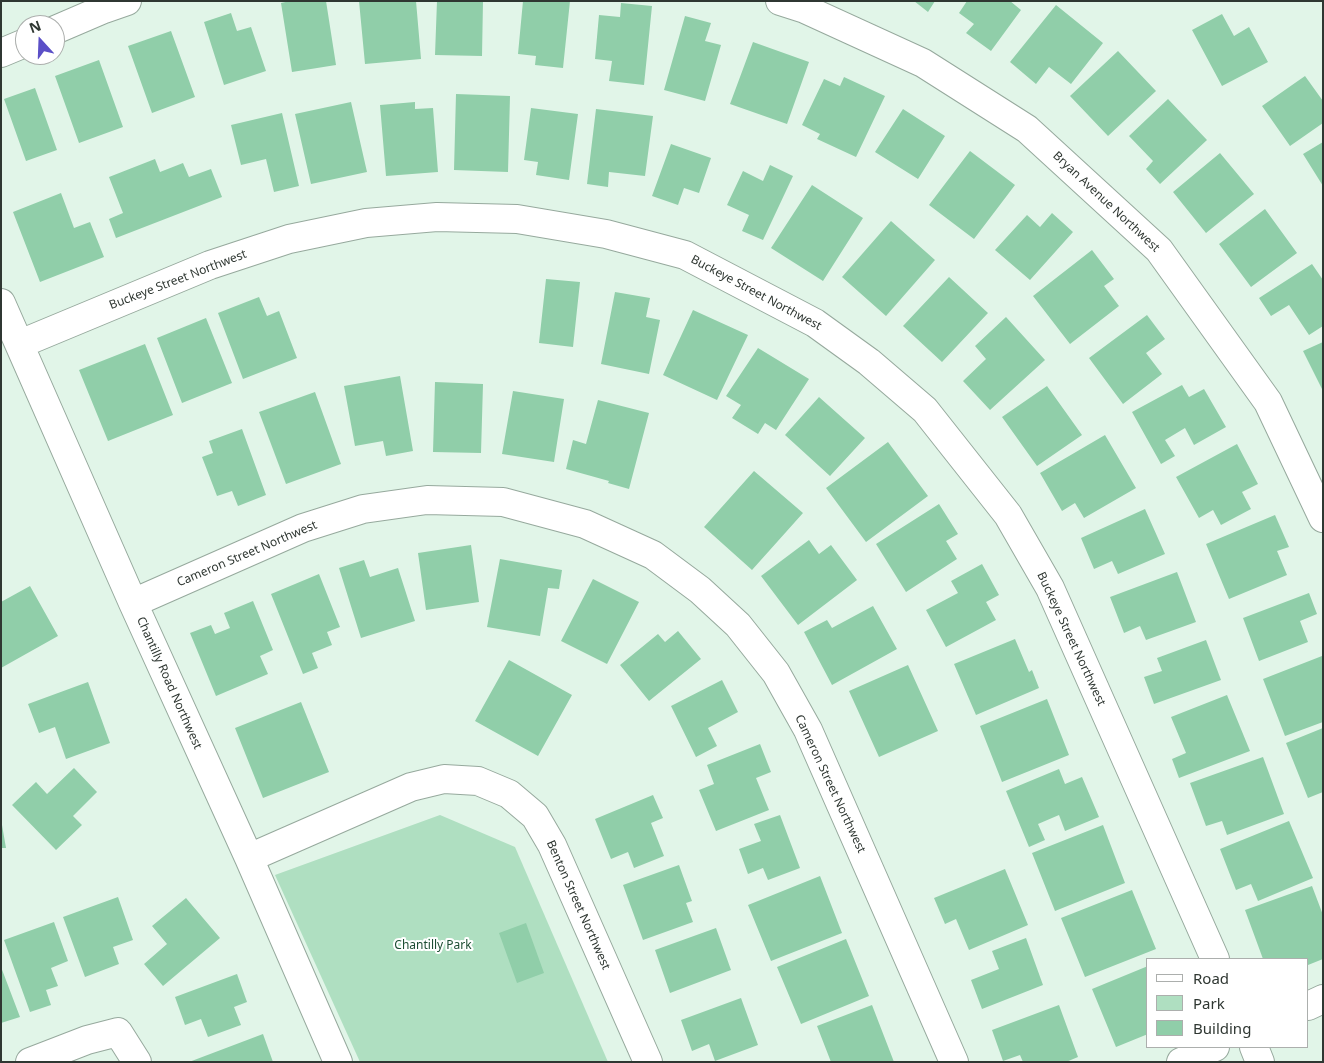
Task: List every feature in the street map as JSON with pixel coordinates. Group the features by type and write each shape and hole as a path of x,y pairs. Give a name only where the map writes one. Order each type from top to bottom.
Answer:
{"street":[{"path":"65,26 127,1"},
{"name":"Bryan Avenue Northwest","path":"780,1 806,9 923,63 1027,129 1159,250 1268,402 1323,518"},
{"path":"1,53 15,47"},
{"name":"Buckeye Street Northwest","path":"20,344 210,265 289,239 366,223 437,217 517,219 606,234 685,255 815,323 870,362 924,410 1008,515 1050,588 1215,958"},
{"name":"Chantilly Road Northwest","path":"1,303 338,1062"},
{"name":"Cameron Street Northwest","path":"133,603 303,528 363,509 427,500 504,502 585,524 654,556 700,590 738,625 776,673 808,730 954,1062"},
{"name":"Benton Street Northwest","path":"249,858 411,787 444,779 478,781 509,794 535,816 552,845 648,1062"},
{"path":"1309,1006 1323,1000"},
{"path":"30,1062 87,1040 118,1032 136,1062"},
{"path":"1181,1062 1213,1048"},
{"path":"1254,1048 1260,1062"}],"green space":[{"name":"Chantilly Park","path":"440,815 515,847 608,1062 360,1062 275,875"}],"building":[{"path":"290,1 326,1 336,65 292,72 281,3"},
{"path":"359,1 416,1 421,59 365,64"},
{"path":"437,1 483,1 482,56 435,55"},
{"path":"523,1 570,1 563,68 535,65 536,56 518,54"},
{"path":"914,1 935,1 928,12"},
{"path":"967,1 1010,1 1021,10 991,51 966,33 974,24 959,13"},
{"path":"621,3 652,6 644,85 609,81 612,61 595,59 599,15 620,17"},
{"path":"1056,5 1103,43 1071,84 1049,67 1036,84 1010,62"},
{"path":"231,13 237,31 251,27 266,71 224,85 204,22"},
{"path":"1222,14 1234,36 1249,27 1268,62 1222,86 1192,30"},
{"path":"685,16 711,23 705,41 721,45 705,101 664,90"},
{"path":"171,31 195,97 152,113 128,46"},
{"path":"753,42 809,62 787,124 730,104"},
{"path":"1118,51 1156,91 1108,136 1070,96"},
{"path":"99,60 123,127 79,143 55,76"},
{"path":"1305,76 1323,101 1323,123 1290,146 1262,106"},
{"path":"844,77 885,96 856,157 817,139 820,134 802,125 824,79 840,86"},
{"path":"35,88 57,150 26,161 4,99"},
{"path":"456,94 510,96 508,172 454,170"},
{"path":"1168,99 1207,140 1160,184 1146,169 1153,161 1129,136"},
{"path":"351,102 367,172 311,184 295,114"},
{"path":"415,102 415,109 433,108 438,172 386,176 380,105"},
{"path":"531,108 578,114 569,180 536,175 538,162 524,160"},
{"path":"596,109 653,116 645,176 609,172 608,187 587,184"},
{"path":"903,109 945,136 918,179 875,152"},
{"path":"282,113 299,186 274,192 266,159 241,165 231,125"},
{"path":"1323,142 1323,186 1303,154"},
{"path":"671,144 711,158 699,193 684,188 678,205 652,196"},
{"path":"970,151 1015,185 974,239 929,205"},
{"path":"1220,153 1254,194 1206,233 1173,192"},
{"path":"155,159 160,172 183,163 189,177 211,169 222,197 116,238 109,219 123,213 109,177"},
{"path":"770,165 793,176 763,240 742,231 749,215 727,205 743,171 763,181"},
{"path":"812,185 863,218 823,281 771,248"},
{"path":"61,193 74,228 90,222 104,257 40,282 13,212"},
{"path":"1265,209 1297,253 1251,287 1219,244"},
{"path":"1052,213 1073,232 1030,280 995,250 1027,215 1040,227"},
{"path":"891,221 935,260 886,316 842,277"},
{"path":"1092,250 1114,279 1104,286 1119,306 1070,344 1033,296"},
{"path":"1312,264 1323,280 1323,326 1309,335 1289,305 1271,316 1259,298"},
{"path":"949,277 988,313 942,362 903,326"},
{"path":"546,279 580,282 573,347 539,343"},
{"path":"615,292 650,298 646,317 660,320 649,374 601,364"},
{"path":"259,297 267,316 279,311 297,358 243,379 218,313"},
{"path":"693,310 748,335 717,400 663,375"},
{"path":"1147,315 1165,339 1146,353 1162,374 1123,404 1089,358"},
{"path":"1006,317 1045,360 990,410 963,381 986,359 975,346"},
{"path":"206,318 232,383 182,403 157,338"},
{"path":"1323,342 1323,391 1303,351"},
{"path":"145,344 173,415 108,441 79,370"},
{"path":"758,348 809,379 776,430 765,423 758,434 732,418 741,405 726,396"},
{"path":"400,376 413,451 386,456 383,441 355,446 344,386"},
{"path":"435,382 483,384 481,453 433,452"},
{"path":"1182,385 1189,397 1204,389 1226,427 1194,445 1185,428 1165,440 1175,456 1161,464 1132,412"},
{"path":"1047,386 1082,435 1037,466 1002,417"},
{"path":"513,391 564,399 554,462 502,454"},
{"path":"315,392 341,464 286,484 259,412"},
{"path":"819,397 865,438 830,476 785,435"},
{"path":"598,400 649,413 629,489 608,483 609,481 566,469 573,440 586,444"},
{"path":"242,429 266,495 238,506 232,491 217,496 202,457 213,453 209,441"},
{"path":"1105,435 1136,488 1084,518 1075,503 1062,511 1040,473"},
{"path":"888,442 928,496 866,542 826,488"},
{"path":"1237,444 1258,484 1242,492 1251,509 1221,525 1213,510 1199,518 1176,477"},
{"path":"754,471 803,513 752,570 704,527"},
{"path":"939,504 958,534 946,541 957,559 906,592 876,544"},
{"path":"1145,509 1165,554 1118,574 1112,561 1094,569 1081,538"},
{"path":"1275,515 1289,547 1277,551 1287,575 1229,599 1206,544"},
{"path":"809,540 819,554 831,545 857,580 798,625 761,576"},
{"path":"471,545 479,602 426,610 418,553"},
{"path":"500,559 562,570 559,589 548,588 540,636 487,627"},
{"path":"364,560 370,577 398,568 415,621 361,638 339,568"},
{"path":"982,564 999,595 986,602 996,620 946,647 926,610 958,593 951,581"},
{"path":"1177,572 1196,622 1146,640 1140,626 1124,633 1110,597"},
{"path":"319,574 340,627 327,632 332,645 312,653 318,668 303,674 271,594"},
{"path":"593,579 639,602 607,664 561,641"},
{"path":"30,586 58,636 1,668 1,602"},
{"path":"1309,593 1317,614 1300,621 1308,642 1259,661 1243,618"},
{"path":"253,601 273,650 260,656 268,674 216,696 190,633 211,625 215,634 230,628 224,613"},
{"path":"873,606 897,649 832,685 804,632 827,620 832,628"},
{"path":"678,631 701,659 649,701 620,665 658,634 665,642"},
{"path":"1015,639 1029,672 1032,670 1039,688 976,715 954,664"},
{"path":"1206,640 1221,680 1154,704 1144,677 1162,671 1157,658"},
{"path":"1322,656 1323,722 1285,736 1263,679"},
{"path":"509,660 572,695 538,756 475,721"},
{"path":"908,665 938,731 879,757 849,691"},
{"path":"722,680 738,712 708,728 717,746 696,757 671,706"},
{"path":"88,682 110,743 66,759 55,727 39,733 28,704"},
{"path":"1227,695 1250,751 1179,778 1172,759 1186,753 1171,717"},
{"path":"1047,699 1069,755 1002,782 980,726"},
{"path":"301,702 329,772 263,798 235,728"},
{"path":"1323,728 1323,792 1308,798 1286,743"},
{"path":"760,744 771,772 756,778 769,810 716,831 699,790 714,784 707,765"},
{"path":"1263,757 1284,814 1227,835 1222,821 1206,826 1190,783"},
{"path":"74,768 97,792 73,816 82,825 56,850 12,805 36,782 47,794"},
{"path":"1059,769 1065,784 1082,777 1099,817 1065,831 1059,815 1038,824 1045,840 1029,847 1006,791"},
{"path":"653,795 663,818 651,823 664,856 634,868 628,852 611,859 595,819"},
{"path":"780,815 800,868 768,880 763,868 748,874 739,849 761,841 754,824"},
{"path":"1289,821 1313,878 1258,901 1251,884 1236,890 1220,849"},
{"path":"2,825 6,848 1,848"},
{"path":"1103,825 1125,883 1055,911 1032,853"},
{"path":"679,865 692,901 686,903 693,922 643,940 623,885"},
{"path":"1005,869 1028,925 969,950 956,919 945,924 934,898"},
{"path":"820,876 842,933 771,961 748,905"},
{"path":"1312,886 1323,915 1323,959 1309,965 1309,958 1263,958 1245,910"},
{"path":"1132,890 1156,949 1085,977 1061,918"},
{"path":"118,897 133,940 113,947 119,964 85,977 63,917"},
{"path":"186,898 220,938 163,986 144,964 167,944 152,926"},
{"path":"54,922 68,961 51,968 58,986 46,990 51,1005 30,1012 4,940"},
{"path":"526,923 544,973 517,983 499,933"},
{"path":"716,928 731,970 670,993 655,950"},
{"path":"1026,938 1043,985 982,1009 971,980 999,969 992,951"},
{"path":"846,939 869,996 801,1024 777,967"},
{"path":"1,967 20,1017 1,1023"},
{"path":"1146,967 1146,1035 1116,1047 1092,989"},
{"path":"237,974 247,1002 234,1007 241,1025 208,1037 201,1019 185,1025 175,997"},
{"path":"741,998 758,1045 715,1061 709,1044 692,1051 681,1020"},
{"path":"872,1005 894,1062 831,1062 817,1026"},
{"path":"1059,1005 1078,1057 1066,1062 1023,1062 1020,1055 1003,1061 992,1030"},
{"path":"263,1034 273,1062 189,1062"}]}
